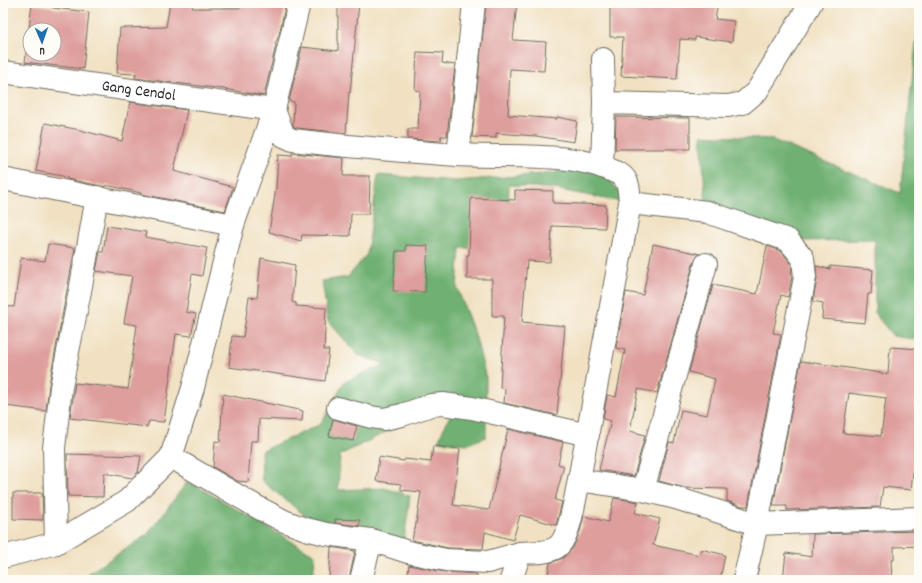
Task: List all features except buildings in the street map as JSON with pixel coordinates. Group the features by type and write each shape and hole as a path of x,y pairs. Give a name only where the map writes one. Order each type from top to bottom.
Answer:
{"street":[{"path":"3,557 56,543 126,501 171,457 193,388 233,225 274,110 299,3"},
{"path":"458,155 474,3"},
{"path":"604,103 728,106 743,103 757,91 811,3"},
{"path":"602,167 604,103 603,59"},
{"name":"Gang Cendol","path":"3,72 274,110"},
{"path":"171,457 284,521 326,534 371,540 408,552 446,560 488,562 520,553 543,552 556,547 560,543 569,526 588,435 630,203 627,181 622,176 602,167 570,158 458,155 359,148 293,140 284,136 274,110"},
{"path":"3,179 233,225"},
{"path":"56,543 54,448 61,387 81,286 96,197"},
{"path":"630,203 707,212 788,240 803,258 805,277 757,524 744,580"},
{"path":"643,490 706,264"},
{"path":"338,408 384,419 402,415 431,405 442,404 472,408 588,435"},
{"path":"579,480 643,490 676,498 757,524 919,518"},
{"path":"361,580 371,540"},
{"path":"511,580 520,553"}],"green space":[{"path":"919,30 919,340 893,336 875,314 875,240 794,241 706,205 701,135 771,139 900,193 917,34"},
{"path":"570,160 598,168 630,203 555,189 509,185 507,249 460,248 457,287 476,338 486,378 486,437 468,444 438,441 453,409 434,408 340,455 338,490 385,488 410,496 404,541 328,534 262,481 261,451 321,424 344,382 385,364 358,355 328,321 322,281 348,277 367,254 378,175 456,181 555,173"},
{"path":"188,481 315,555 313,580 88,580 89,573 147,535"}]}
